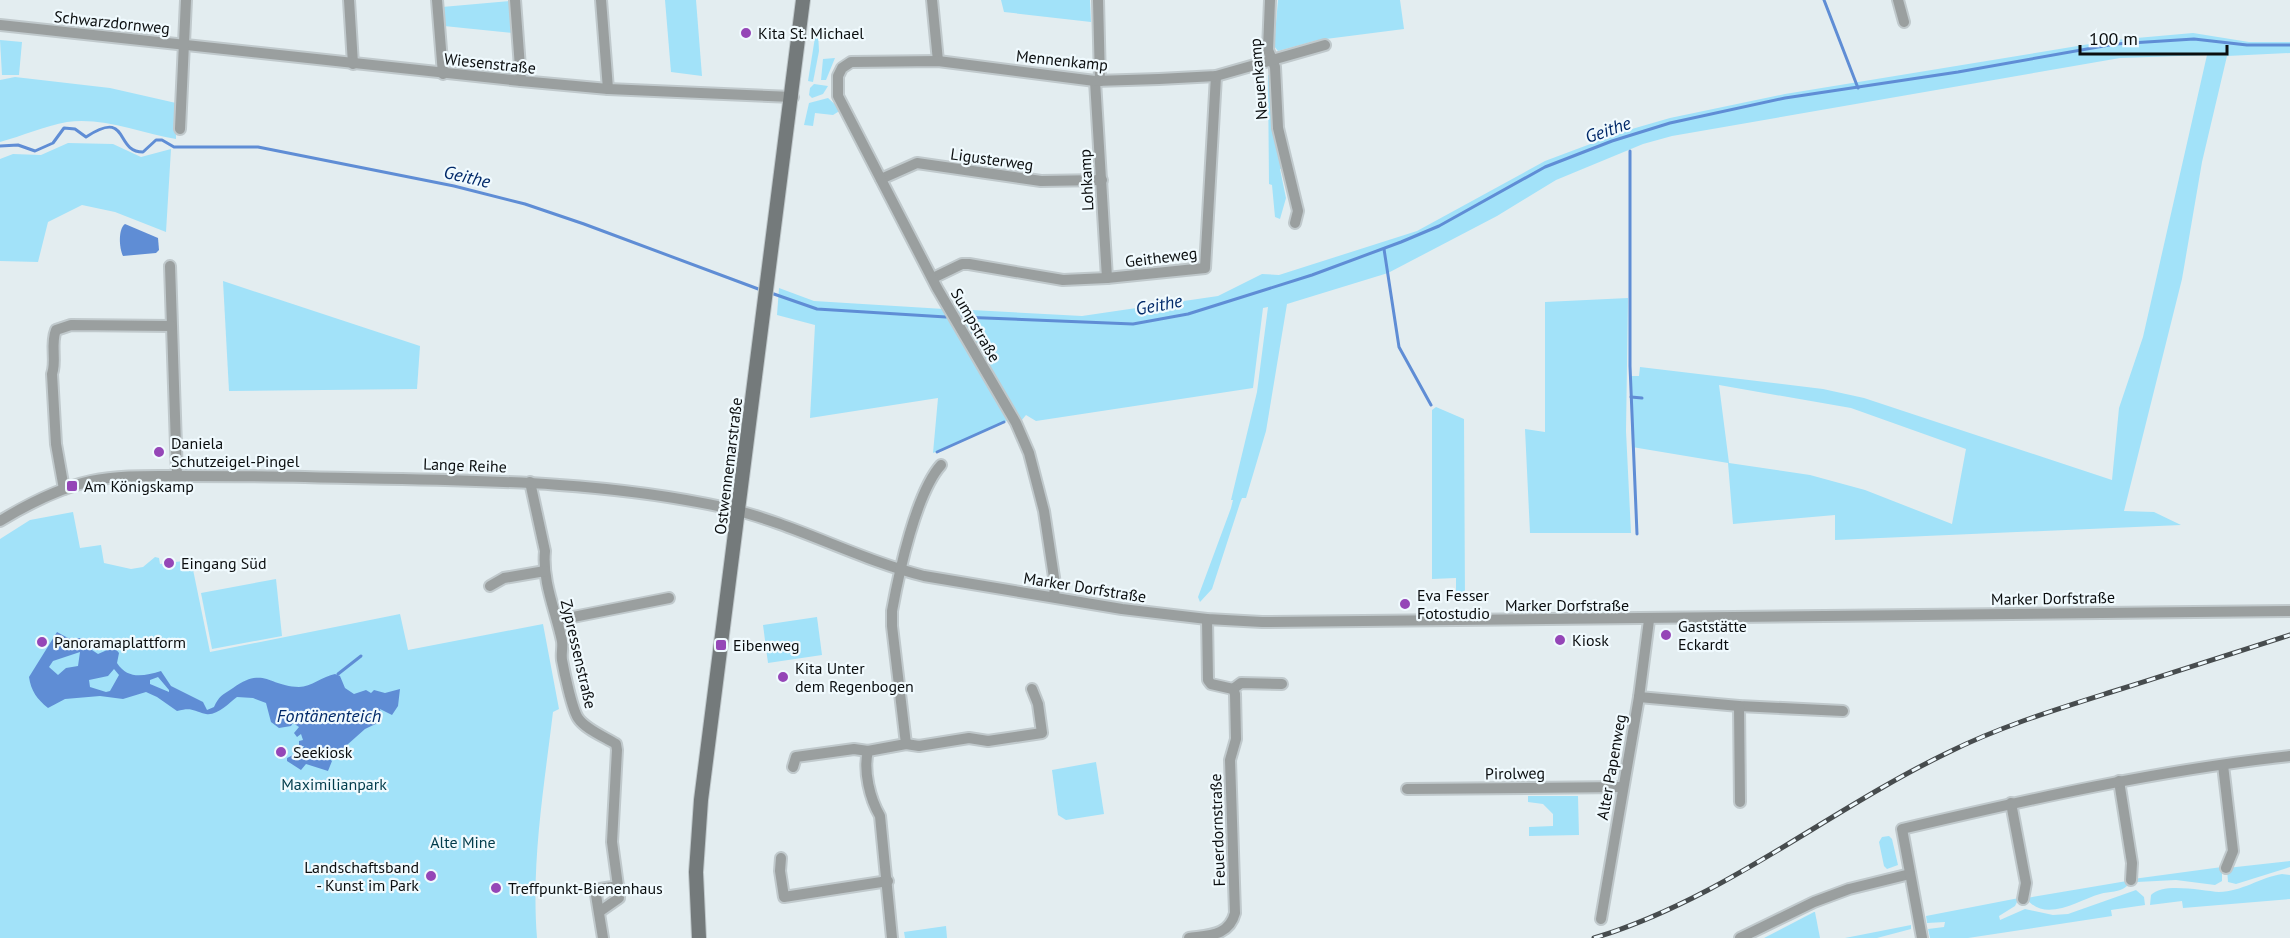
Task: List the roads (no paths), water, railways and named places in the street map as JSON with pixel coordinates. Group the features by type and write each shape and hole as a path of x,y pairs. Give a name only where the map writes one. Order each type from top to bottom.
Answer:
{"street":[{"path":"180,129 186,0"},
{"path":"349,0 353,64"},
{"path":"437,0 443,74"},
{"path":"515,0 521,81"},
{"path":"601,0 608,89"},
{"name":"Ostwennemarstraße","path":"699,938 696,872 700,816 744,514 803,0"},
{"path":"932,0 938,61"},
{"name":"Lohkamp","path":"1098,0 1098,81 1107,279"},
{"name":"Neuenkamp","path":"1270,0 1268,50 1270,60 1275,67 1278,128 1298,211 1295,224"},
{"path":"1898,0 1904,22"},
{"name":"Schwarzdornweg","path":"0,25 185,44"},
{"name":"Wiesenstraße","path":"185,44 443,74 608,89 793,97"},
{"name":"Mennenkamp","path":"836,80 842,68 851,62 938,61 1098,81 1216,76 1325,45"},
{"name":"Geitheweg","path":"933,278 962,264 1063,280 1107,279 1205,268 1216,76"},
{"name":"Sumpstraße","path":"836,80 838,96 933,278 1014,419 1029,453 1050,543 1055,584 1054,597"},
{"name":"Ligusterweg","path":"881,179 918,163 1041,181 1102,180"},
{"path":"170,266 177,476"},
{"path":"64,489 56,444 52,374 55,365 53,338 56,330 71,325 171,326"},
{"path":"906,744 892,626 900,570 916,512 931,476 941,465"},
{"name":"Lange Reihe","path":"0,521 64,489 101,479 177,476 394,477 530,482 637,492 744,514"},
{"name":"Zypressenstraße","path":"530,482 545,550 545,571 553,612 558,620 564,667 577,717 616,744 618,750 612,851 618,886"},
{"name":"Marker Dorfstraße","path":"744,514 900,570 1054,597 1207,619 1262,622 1649,620 2290,611"},
{"path":"490,586 504,578 545,571"},
{"path":"558,620 669,598"},
{"path":"1207,619 1208,680 1211,684 1233,688 1241,683 1282,684"},
{"name":"Alter Papenweg","path":"1601,919 1639,697 1649,620"},
{"name":"Feuerdornstraße","path":"1189,938 1221,933 1229,928 1235,913 1230,760 1236,739 1236,703 1233,688"},
{"path":"793,767 796,757 854,749 868,751 906,744 919,746 969,738 988,741 1042,733 1038,704 1032,689"},
{"path":"1639,697 1739,706 1843,711"},
{"path":"1739,706 1740,802"},
{"path":"868,751 866,759 873,803 880,816 888,881 886,896 892,938"},
{"path":"1922,938 1902,829 2011,803 2119,781 2290,756"},
{"path":"2223,765 2233,851 2226,868"},
{"path":"2119,781 2133,862 2131,880"},
{"name":"Pirolweg","path":"1407,789 1623,787"},
{"path":"2011,803 2026,883 2023,899"},
{"path":"781,858 780,871 784,897 888,881"},
{"path":"1740,938 1822,898 1910,874"},
{"path":"599,912 619,898 618,886 597,891 599,912 603,938"}],"water":[{"path":"125,224 158,238 159,250 156,253 123,256 120,239 121,230"},
{"name":"Fontänenteich","path":"57,632 68,638 85,638 86,646 98,654 114,647 119,653 117,663 131,674 143,675 161,671 171,686 203,702 207,710 214,707 223,694 252,678 299,687 335,674 340,676 345,688 354,694 366,690 371,693 374,690 385,693 400,689 398,706 392,715 380,709 382,721 365,729 338,753 328,752 327,757 332,761 328,771 306,764 301,770 287,761 287,758 301,751 304,746 299,746 299,741 303,740 301,734 297,737 294,733 299,727 293,723 291,726 279,728 271,722 266,703 253,698 237,697 223,708 210,714 190,709 177,711 146,692 123,699 100,696 65,699 48,708 35,694 29,677","holes":["80,652 78,666 66,668 58,675 49,667 53,661","114,669 119,675 110,691 90,687 89,680 108,676","158,677 169,692 150,684 150,680"]}],"waterway":[{"path":"1824,0 1858,88"},
{"name":"Geithe","path":"959,317 1133,324 1188,314 1312,275 1401,242 1439,226 1545,167 1612,141 1670,123 1785,98 1958,72 2115,44 2194,39 2247,45 2290,45"},
{"name":"Geithe","path":"0,146 18,145 35,151 53,143 64,128 75,129 86,137 109,127 116,129 128,146 143,152 156,140 162,140 174,147 258,147 454,186 525,204 761,290"},
{"path":"1630,151 1630,366 1637,534"},
{"path":"1384,249 1399,347 1431,405"},
{"name":"Geithe","path":"771,293 817,309 946,317"},
{"path":"1631,397 1642,398"},
{"path":"937,452 1004,422"},
{"path":"338,674 361,656"}],"railway":[{"path":"1594,938 1687,901 1731,878 1903,776 1967,744 2047,713 2290,635"}],"place":[{"name":"Kita St. Michael","path":"746,33"},
{"name":"Daniela Schutzeigel-Pingel","path":"159,452"},
{"name":"Am Königskamp","path":"72,486"},
{"name":"Eingang Süd","path":"169,563"},
{"name":"Eva Fesser Fotostudio","path":"1405,604"},
{"name":"Gaststätte Eckardt","path":"1666,635"},
{"name":"Kiosk","path":"1560,640"},
{"name":"Panoramaplattform","path":"42,642"},
{"name":"Eibenweg","path":"721,645"},
{"name":"Kita Unter dem Regenbogen","path":"783,677"},
{"name":"Seekiosk","path":"281,752"},
{"name":"Landschaftsband - Kunst im Park","path":"431,876"},
{"name":"Treffpunkt-Bienenhaus","path":"496,888"}],"park label":[{"name":"Maximilianpark","path":"334,784"},
{"name":"Alte Mine","path":"463,842"}]}
